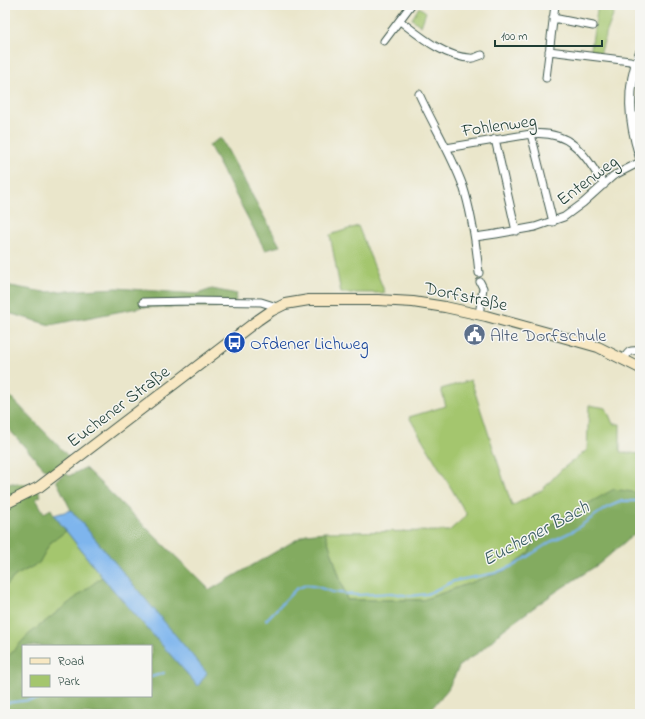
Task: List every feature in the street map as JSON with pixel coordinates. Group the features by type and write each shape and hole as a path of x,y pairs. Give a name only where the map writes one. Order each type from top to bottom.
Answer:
{"main road":[{"name":"Dorfstraße","path":"248,328 277,307 288,303 309,300 378,300 413,302 445,307 479,315 598,347 640,368"},
{"name":"Euchener Straße","path":"5,504 47,482 248,328"}],"street":[{"path":"384,40 411,5"},
{"path":"546,78 548,51 555,5"},
{"path":"553,18 593,26"},
{"path":"400,21 452,55 472,59 482,55"},
{"path":"548,51 630,61 638,65"},
{"path":"640,53 638,65 631,85 629,101 635,116 634,139 640,156"},
{"path":"419,94 463,186 475,237 479,273"},
{"name":"Fohlenweg","path":"446,148 531,134 553,134 566,139 584,154 604,185"},
{"name":"Entenweg","path":"531,134 552,222"},
{"path":"495,139 516,231"},
{"name":"Entenweg","path":"475,237 516,231 552,222 564,217 584,203 613,176 640,162"},
{"path":"479,315 483,288 480,282"},
{"name":"Dorfstraße","path":"143,302 261,302 277,307"},
{"path":"624,359 628,352 640,351"}],"green space":[{"path":"598,5 617,5 600,55 590,54"},
{"path":"419,7 426,12 421,26 412,19"},
{"path":"221,138 280,246 265,250 209,145"},
{"path":"358,226 385,293 341,293 330,235"},
{"path":"5,285 44,292 117,288 197,294 212,289 237,294 234,307 143,307 50,325 5,312"},
{"path":"471,380 512,506 542,490 562,469 587,450 589,405 606,408 613,424 620,424 620,452 640,454 640,493 537,533 529,553 507,570 423,600 347,600 325,532 449,531 467,515 409,417 446,406 441,389"},
{"path":"5,391 70,458 51,476 5,425"},
{"path":"85,468 210,590 306,534 325,532 347,600 423,600 506,570 529,553 536,533 614,489 639,493 640,491 640,529 599,564 557,591 504,629 482,650 460,665 448,689 427,714 5,714 5,660 28,635 102,577 198,686 206,673 71,510 56,480 66,473 69,476"},
{"path":"12,483 36,485 41,496 36,499 44,513 51,509 66,531 50,543 39,563 15,576 5,587 5,555 9,551 5,541 5,485"},
{"path":"66,531 102,577 28,635 5,660 5,587 15,576 39,563 50,543"}],"water":[{"path":"71,510 207,673 198,686 102,577 54,515"}],"waterway":[{"name":"Euchener Bach","path":"266,620 296,589 306,585 332,592 357,595 392,593 410,596 427,594 454,581 495,573 515,565 550,542 573,531 606,508 622,501 640,501"},
{"name":"Euchener Bach","path":"152,677 164,673"},
{"name":"Euchener Bach","path":"5,703 57,697"}],"place":[{"name":"Alte Dorfschule","path":"474,335"},
{"name":"Ofdener Lichweg","path":"235,343"}]}
